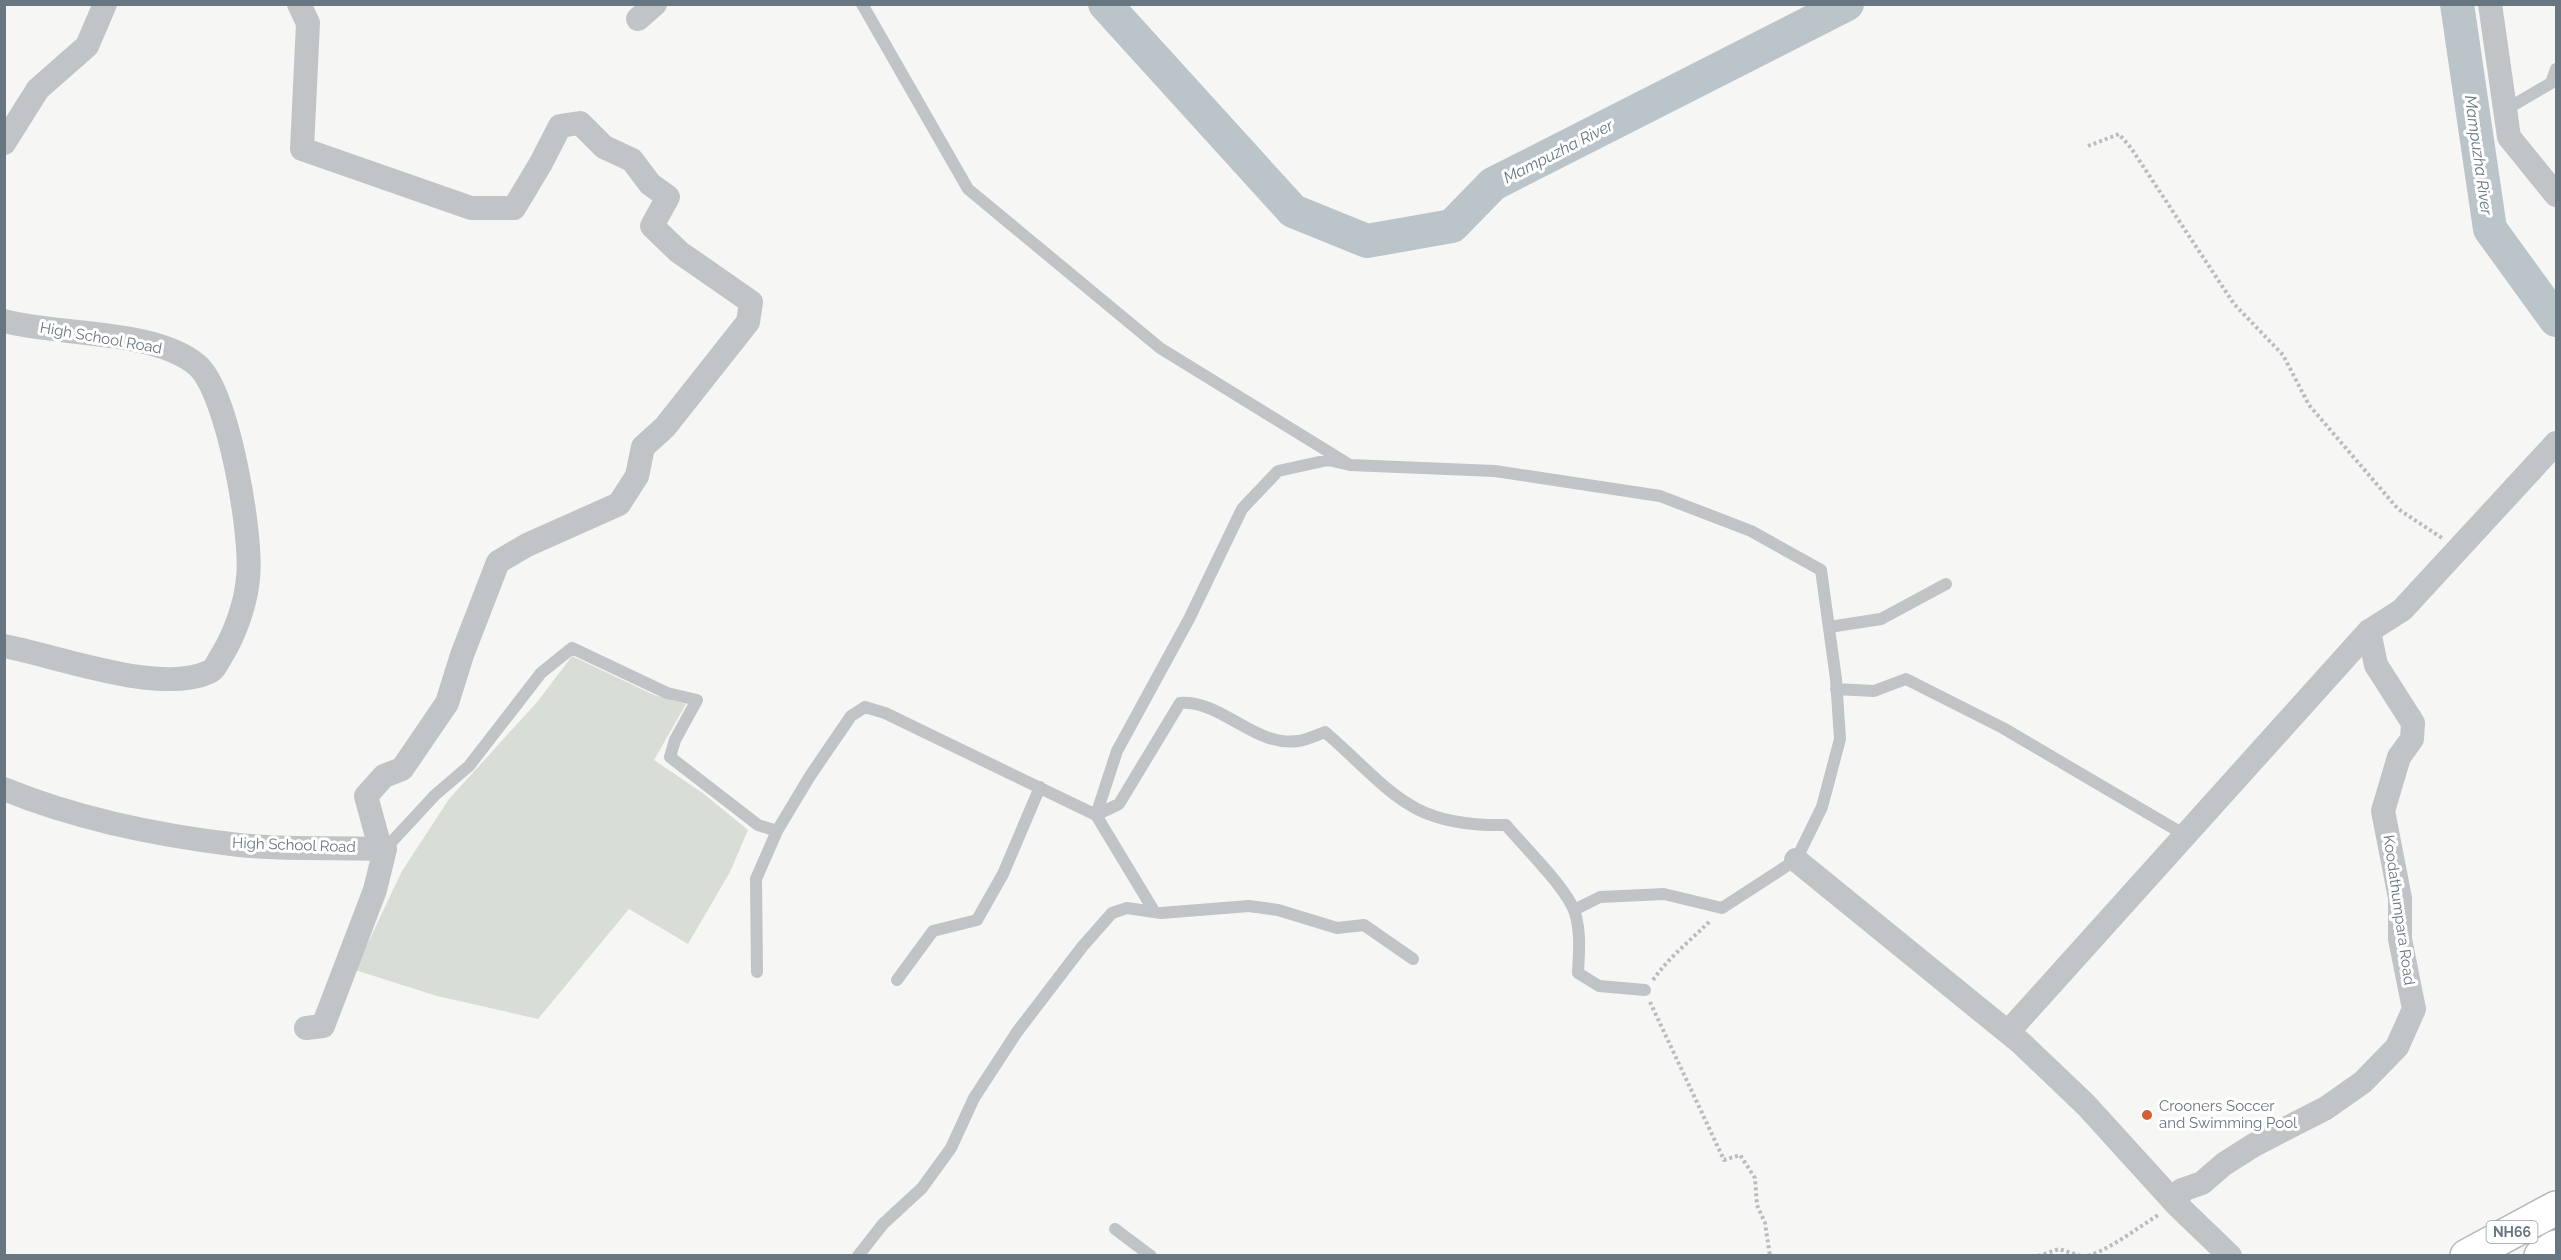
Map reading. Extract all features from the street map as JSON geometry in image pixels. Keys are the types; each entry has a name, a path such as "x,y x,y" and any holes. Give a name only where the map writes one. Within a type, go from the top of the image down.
{"highway":[{"name":"NH66","path":"2467,1256 2556,1208"},
{"name":"NH66","path":"2541,1256 2556,1247"}],"street":[{"path":"4,143 38,89 87,46 105,4"},
{"path":"299,4 308,23 302,149 471,208 514,208 560,126 580,123 604,147 632,160 650,184 668,198 652,226 679,252 751,302 748,322 665,427 643,447 637,476 619,504 527,545 498,562 462,656 447,703 402,770 384,776 366,796 382,844 375,890 323,1026 306,1028"},
{"path":"2490,4 2509,137 2556,195"},
{"name":"High School Road","path":"4,321 139,342 176,352 198,366 215,388 231,444 248,540 248,578 238,619 227,646 212,671 190,678 117,672 4,646"},
{"path":"2008,1032 2369,632 2402,610 2437,570 2460,550 2556,443"},
{"name":"Koodathumpara Road","path":"2176,1204 2182,1190 2202,1183 2224,1164 2254,1145 2326,1108 2363,1082 2397,1047 2414,1009 2400,939 2400,898 2383,811 2399,757 2412,739 2413,723 2376,666 2369,632"},
{"name":"High School Road","path":"4,789 66,809 144,829 240,845 382,844"},
{"path":"1796,860 2008,1032 2086,1105 2176,1204 2230,1256"}],"lane":[{"path":"862,4 968,189 1160,348 1350,465"},
{"path":"2505,110 2551,83 2556,69"},
{"path":"1096,815 1117,751 1189,619 1242,509 1278,471 1328,460 1350,465 1495,471 1660,496 1751,531 1821,570 1840,739 1822,807 1796,860 1722,908 1664,894 1600,897 1574,910"},
{"path":"1829,627 1881,619 1946,584"},
{"path":"382,844 469,765 542,673 572,648 667,693 697,700 675,740 670,758 758,825 777,831"},
{"path":"1836,689 1874,691 1906,679 2003,728 2185,835"},
{"path":"1096,815 1119,804 1180,703 1196,702 1250,730 1274,739 1299,741 1325,732 1376,782 1408,807 1471,826 1506,825 1560,889 1574,910 1580,936 1578,973 1599,986 1645,990"},
{"path":"757,972 756,879 777,831 852,716 865,707 885,713 1096,815 1154,911"},
{"path":"897,980 933,931 977,920 1004,874 1040,788"},
{"path":"858,1256 883,1224 922,1188 945,1156 974,1098 1017,1032 1082,946 1112,913 1127,908 1154,911 1250,906 1278,910 1337,928 1364,925 1413,959"},
{"path":"1115,1229 1151,1256"}],"path":[{"path":"2088,146 2119,134 2132,148 2234,304 2283,355 2309,405 2398,509 2460,550"},
{"path":"1722,908 1687,944 1668,958 1645,990 1724,1160 1740,1155 1755,1178 1757,1205 1765,1223 1770,1256"},
{"path":"2088,1256 2106,1249 2128,1232 2176,1204"},
{"path":"2038,1256 2059,1250 2081,1256"}],"shaded area":[{"path":"572,656 654,695 686,704 654,760 704,794 748,830 730,872 688,944 629,909 538,1019 437,996 355,970 402,871 449,799 538,701"}],"waterway":[{"name":"Mampuzha River","path":"1105,4 1293,211 1367,241 1452,226 1493,184 1847,4"},
{"name":"Mampuzha River","path":"2457,4 2490,229 2556,320"}],"place":[{"name":"Crooners Soccer and Swimming Pool","path":"2147,1115"}]}
